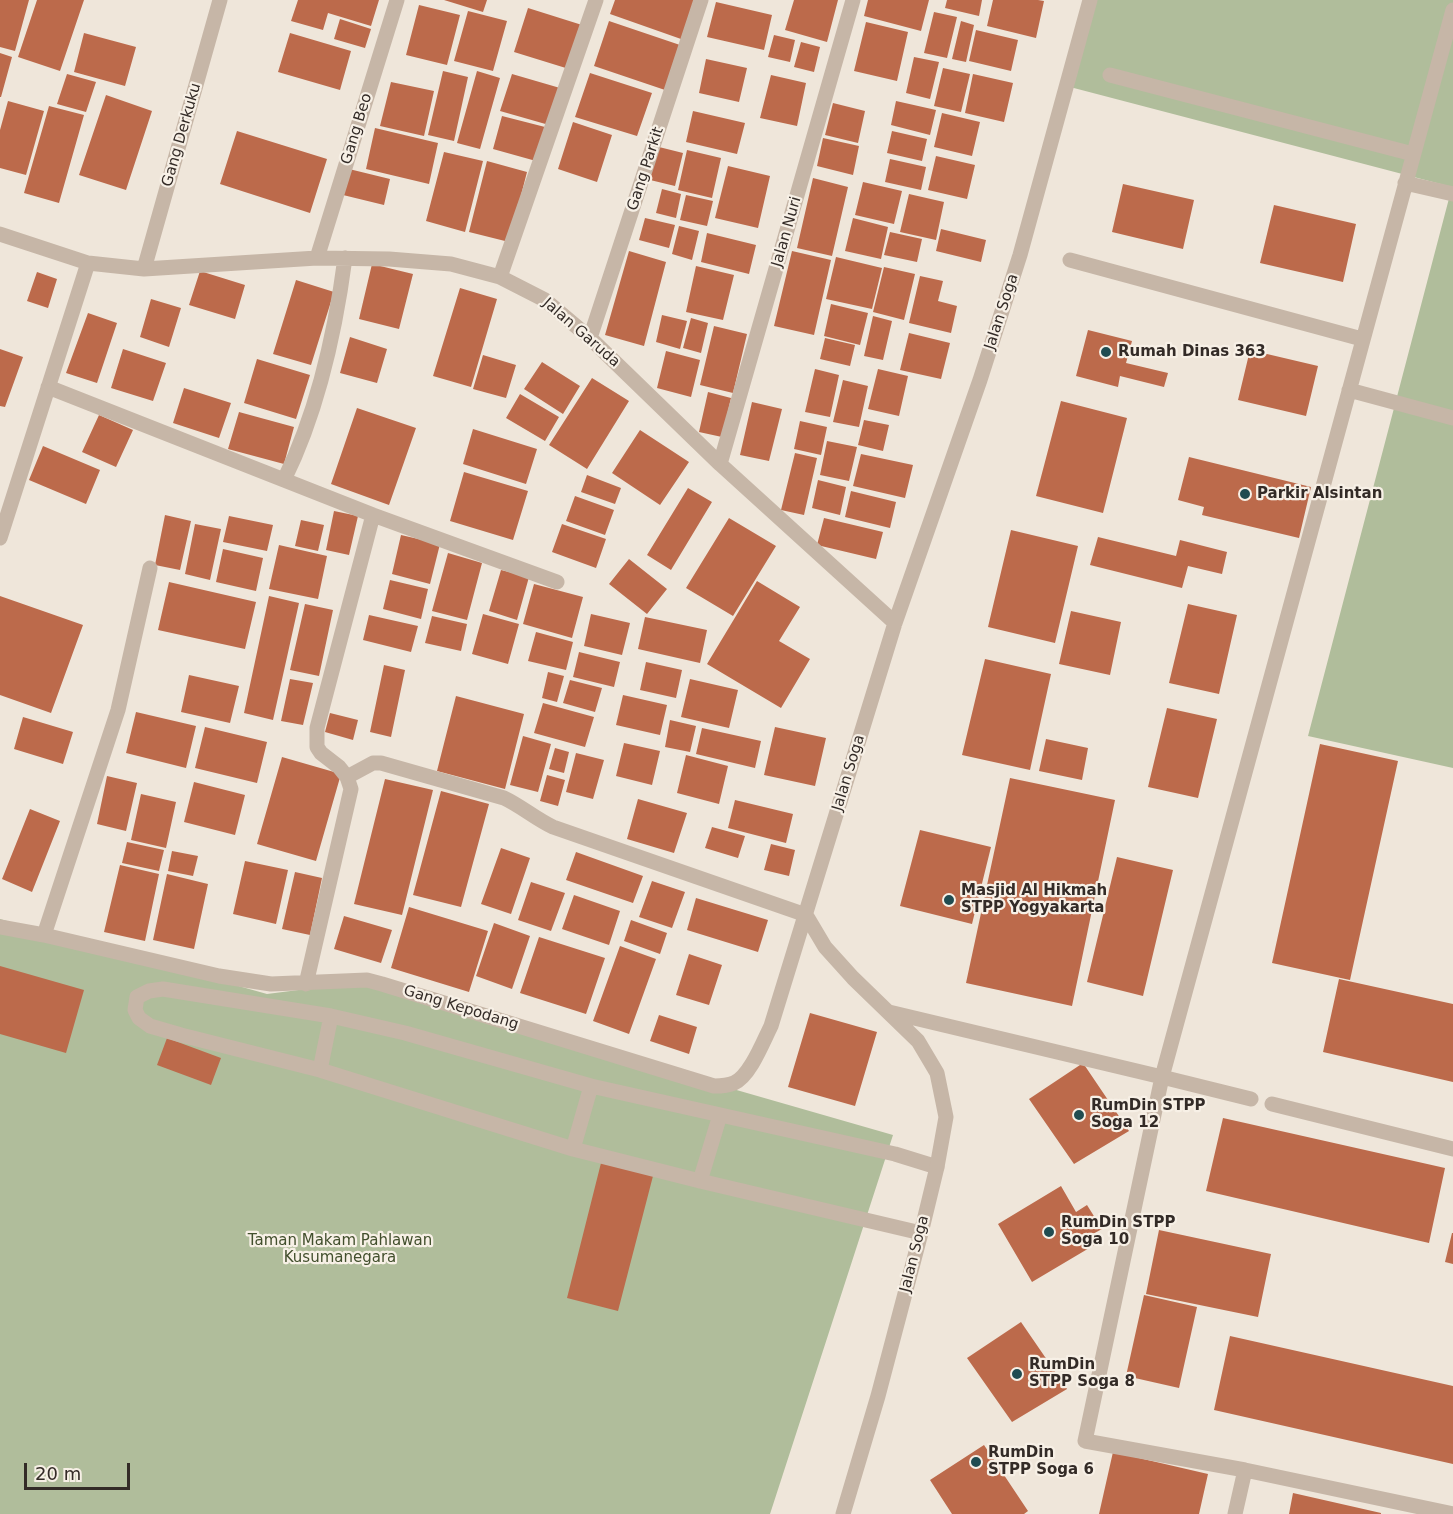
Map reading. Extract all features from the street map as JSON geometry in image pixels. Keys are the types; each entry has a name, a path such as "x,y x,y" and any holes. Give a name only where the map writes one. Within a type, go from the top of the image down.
{"street":[{"name":"Gang Derkuku","path":"144,269 220,0"},
{"name":"Gang Beo","path":"317,258 397,0"},
{"path":"500,276 596,0"},
{"name":"Gang Parkit","path":"590,338 701,0"},
{"name":"Jalan Nuri","path":"720,464 854,0"},
{"name":"Jalan Soga","path":"843,1514 878,1396 921,1233 946,1117 938,1073 918,1041 853,978 825,946 806,915 895,623 976,392 1020,255 1090,0"},
{"path":"1453,10 1162,1077 1085,1441 1245,1470 1453,1514"},
{"path":"1110,75 1413,154"},
{"path":"1405,183 1453,194"},
{"name":"Jalan Garuda","path":"0,234 88,263 144,269 345,258 451,264 500,276 545,300 590,338 720,464 895,623"},
{"path":"284,480 297,453 317,396 338,309 345,258"},
{"path":"1070,260 1362,339"},
{"path":"1,530 88,263"},
{"path":"48,387 373,515 556,582"},
{"path":"1348,390 1453,418"},
{"path":"306,984 351,789 347,777 339,767 317,747 317,728 373,515"},
{"path":"44,935 118,710 150,568"},
{"path":"347,777 373,763 381,763 504,798 553,827 806,915"},
{"name":"Gang Kepodang","path":"0,927 44,935 219,976 271,984 367,980 714,1086 725,1086 736,1082 746,1073 771,1026 806,915"},
{"path":"921,1233 573,1149 320,1070 150,1026 139,1018 135,1010 135,1003 137,997 143,993 163,989 332,1016 405,1033 591,1086 895,1154 937,1167"},
{"path":"889,1012 1251,1099"},
{"path":"320,1070 332,1016"},
{"path":"573,1149 591,1086"},
{"path":"1272,1104 1453,1149"},
{"path":"700,1181 720,1115"},
{"path":"1235,1514 1245,1470"}],"green space":[{"path":"1095,0 1453,0 1453,768 1308,736 1452,187 1070,87"},
{"name":"Taman Makam Pahlawan Kusumanegara","path":"0,919 267,994 361,982 893,1135 770,1514 0,1514"}],"building":[{"path":"0,0 29,0 15,51 0,47"},
{"path":"37,0 84,0 60,71 18,57"},
{"path":"298,0 379,0 371,26 328,13 323,30 291,21"},
{"path":"444,0 487,0 483,12"},
{"path":"615,0 694,0 681,39 610,14"},
{"path":"794,0 838,0 827,42 785,30"},
{"path":"868,0 929,0 921,31 864,16"},
{"path":"947,0 982,0 979,16 945,8"},
{"path":"993,0 1044,1 1036,38 987,26"},
{"path":"716,2 772,15 764,50 707,37"},
{"path":"419,5 460,15 447,65 406,55"},
{"path":"528,8 582,25 569,69 514,52"},
{"path":"468,11 507,21 493,71 454,61"},
{"path":"934,12 957,17 947,58 924,53"},
{"path":"340,19 371,29 365,48 334,39"},
{"path":"609,21 680,45 665,90 594,66"},
{"path":"961,21 974,25 966,62 952,59"},
{"path":"866,22 908,32 897,81 854,71"},
{"path":"976,30 1018,40 1011,71 969,61"},
{"path":"84,33 136,47 125,86 74,72"},
{"path":"290,33 351,51 340,90 278,72"},
{"path":"774,35 795,40 790,62 768,57"},
{"path":"801,42 820,47 814,72 794,67"},
{"path":"0,53 12,57 1,97 0,97"},
{"path":"914,57 939,62 930,99 906,93"},
{"path":"706,59 747,68 739,102 699,93"},
{"path":"943,68 970,74 961,112 934,106"},
{"path":"443,71 468,77 454,141 428,135"},
{"path":"477,71 500,78 480,149 457,143"},
{"path":"590,73 652,93 637,136 575,117"},
{"path":"67,74 96,82 86,112 57,104"},
{"path":"512,74 560,88 549,125 500,111"},
{"path":"973,74 1013,83 1004,122 965,113"},
{"path":"771,75 806,83 797,126 760,118"},
{"path":"391,82 434,91 424,136 380,126"},
{"path":"106,95 152,111 126,190 79,175"},
{"path":"8,101 44,111 26,175 0,168 0,130"},
{"path":"896,101 936,110 930,135 891,125"},
{"path":"833,103 865,111 858,143 825,135"},
{"path":"49,106 84,115 59,203 24,193"},
{"path":"693,111 745,123 737,154 686,142"},
{"path":"942,113 980,122 972,156 934,147"},
{"path":"502,116 545,127 536,161 493,149"},
{"path":"573,122 612,135 597,182 558,169"},
{"path":"375,128 438,143 429,184 366,169"},
{"path":"237,131 327,159 310,213 220,184"},
{"path":"892,131 927,139 922,161 887,153"},
{"path":"823,138 859,146 853,175 817,166"},
{"path":"655,146 683,153 675,186 646,179"},
{"path":"687,150 721,158 712,198 678,190"},
{"path":"444,152 483,161 465,232 426,221"},
{"path":"936,156 975,165 967,199 928,190"},
{"path":"890,159 926,167 921,190 885,182"},
{"path":"487,161 527,172 509,242 469,232"},
{"path":"728,166 770,176 758,228 715,218"},
{"path":"349,169 390,179 384,205 343,195"},
{"path":"813,178 848,187 832,256 797,248"},
{"path":"863,182 902,191 894,224 855,215"},
{"path":"1123,184 1194,200 1183,249 1112,232"},
{"path":"662,189 681,194 676,218 656,213"},
{"path":"909,194 944,202 936,240 900,232"},
{"path":"686,195 713,201 707,226 680,220"},
{"path":"1274,205 1356,224 1343,282 1260,263"},
{"path":"645,218 675,225 669,248 639,240"},
{"path":"853,218 888,227 881,259 845,251"},
{"path":"679,226 699,231 692,260 672,254"},
{"path":"941,229 986,240 981,262 936,251"},
{"path":"890,232 922,239 917,262 884,255"},
{"path":"707,233 756,245 749,274 701,262"},
{"path":"629,251 666,262 644,346 605,335"},
{"path":"792,251 831,260 814,335 774,326"},
{"path":"836,257 882,268 872,309 826,299"},
{"path":"372,264 413,274 399,329 359,319"},
{"path":"696,266 734,275 723,320 686,312"},
{"path":"884,267 915,274 904,320 873,312"},
{"path":"200,271 245,285 235,319 189,305"},
{"path":"37,272 57,279 48,308 27,301"},
{"path":"920,276 943,281 938,301 957,306 951,333 909,323"},
{"path":"296,280 334,292 311,365 273,354"},
{"path":"460,288 497,299 471,387 433,376"},
{"path":"151,299 181,308 169,347 140,337"},
{"path":"831,304 868,313 860,345 824,336"},
{"path":"88,313 117,323 97,383 66,373"},
{"path":"662,315 687,321 680,349 656,342"},
{"path":"873,316 892,321 883,360 864,356"},
{"path":"691,318 708,323 701,353 683,348"},
{"path":"714,326 747,334 733,393 700,385"},
{"name":"Rumah Dinas 363","path":"1088,330 1132,341 1126,363 1168,373 1164,387 1120,376 1118,387 1076,376"},
{"path":"909,333 950,343 941,379 900,370"},
{"path":"350,337 387,349 377,383 340,373"},
{"path":"825,338 855,345 850,366 820,359"},
{"path":"0,349 23,357 5,407 0,406"},
{"path":"123,349 166,363 153,401 111,388"},
{"path":"1250,350 1318,366 1306,416 1238,400"},
{"path":"666,351 700,360 691,397 657,388"},
{"path":"483,355 516,365 506,398 473,389"},
{"path":"257,359 310,375 296,419 244,403"},
{"path":"542,362 580,386 563,414 524,389"},
{"path":"815,369 839,375 830,417 805,412"},
{"path":"878,369 908,376 899,416 868,409"},
{"path":"592,378 629,401 587,469 549,445"},
{"path":"843,380 868,386 859,427 833,422"},
{"path":"184,388 231,403 219,438 173,423"},
{"path":"708,392 731,398 722,437 699,432"},
{"path":"520,394 559,417 545,441 506,418"},
{"path":"1061,401 1127,418 1103,513 1036,496"},
{"path":"752,402 782,409 769,461 740,455"},
{"path":"357,408 416,428 389,505 331,484"},
{"path":"239,412 294,427 284,464 228,449"},
{"path":"99,415 133,430 116,467 82,452"},
{"path":"864,420 889,425 883,451 858,445"},
{"path":"800,421 827,427 821,455 794,449"},
{"path":"473,429 537,449 526,484 463,464"},
{"path":"640,430 689,462 660,505 612,473"},
{"path":"827,441 857,447 849,481 820,475"},
{"path":"43,446 100,470 86,504 29,480"},
{"path":"795,453 817,458 804,515 781,510"},
{"path":"861,454 913,465 905,498 853,486"},
{"name":"Parkir Alsintan","path":"1189,457 1311,487 1299,538 1202,515 1204,507 1178,500"},
{"path":"464,472 528,491 513,540 450,521"},
{"path":"587,475 621,488 615,504 581,492"},
{"path":"818,480 846,487 840,515 812,508"},
{"path":"688,488 712,502 671,570 647,555"},
{"path":"851,491 896,502 890,528 845,517"},
{"path":"575,496 614,510 605,535 566,521"},
{"path":"334,511 358,516 349,555 326,550"},
{"path":"165,515 191,521 180,570 155,565"},
{"path":"229,516 273,525 267,551 223,542"},
{"path":"729,518 776,546 733,616 686,588"},
{"path":"824,518 883,532 876,559 817,545"},
{"path":"301,520 324,525 318,551 295,546"},
{"path":"195,524 221,529 210,580 185,574"},
{"path":"562,524 606,539 596,568 552,552"},
{"path":"1011,530 1078,546 1055,643 988,627"},
{"path":"401,535 440,544 430,584 392,574"},
{"path":"1098,537 1176,556 1180,540 1227,552 1222,574 1188,566 1182,588 1090,565"},
{"path":"279,545 327,556 318,599 269,589"},
{"path":"223,549 263,558 256,591 216,582"},
{"path":"448,553 482,563 467,620 432,611"},
{"path":"629,559 667,589 647,614 609,584"},
{"path":"501,570 529,577 517,620 489,611"},
{"path":"390,580 428,589 421,619 383,609"},
{"path":"757,581 800,607 779,641 810,659 781,708 707,664"},
{"path":"169,582 256,602 245,649 158,630"},
{"path":"534,584 583,597 572,638 523,624"},
{"path":"0,596 83,625 51,713 0,695"},
{"path":"269,596 299,603 273,720 244,713"},
{"path":"305,604 333,610 319,676 290,670"},
{"path":"1188,604 1237,615 1219,694 1169,683"},
{"path":"1071,611 1121,622 1110,675 1059,664"},
{"path":"483,614 519,624 508,664 472,654"},
{"path":"591,614 630,623 622,655 584,646"},
{"path":"369,615 418,626 411,652 363,640"},
{"path":"432,616 467,624 461,651 425,643"},
{"path":"645,617 707,630 700,663 638,649"},
{"path":"536,632 573,642 566,670 528,661"},
{"path":"579,652 620,662 614,687 573,677"},
{"path":"985,659 1051,674 1030,770 962,755"},
{"path":"646,662 682,670 676,698 640,690"},
{"path":"384,665 405,670 391,737 370,732"},
{"path":"548,672 564,676 557,702 542,698"},
{"path":"189,675 239,686 230,723 181,712"},
{"path":"290,679 313,683 303,725 281,721"},
{"path":"690,679 738,690 729,728 681,717"},
{"path":"570,680 602,688 595,712 563,703"},
{"path":"623,695 667,705 660,735 616,725"},
{"path":"456,696 524,714 505,789 437,771"},
{"path":"543,703 594,717 585,747 534,733"},
{"path":"1167,708 1217,719 1198,798 1148,787"},
{"path":"136,712 196,726 186,768 126,753"},
{"path":"330,713 358,720 353,740 325,732"},
{"path":"23,717 73,732 63,764 14,749"},
{"path":"670,720 696,726 690,752 665,747"},
{"path":"205,727 267,742 257,783 195,768"},
{"path":"775,727 826,738 815,786 764,775"},
{"path":"702,728 761,741 755,768 696,754"},
{"path":"523,736 551,744 538,792 510,785"},
{"path":"1046,739 1088,748 1082,780 1039,771"},
{"path":"624,743 660,751 652,785 616,776"},
{"path":"1320,744 1398,761 1350,980 1272,963"},
{"path":"555,748 569,752 564,773 549,769"},
{"path":"576,753 604,760 593,799 566,792"},
{"path":"686,755 728,766 719,804 677,793"},
{"path":"282,757 341,774 316,861 257,844"},
{"path":"547,775 565,780 558,806 540,801"},
{"path":"107,776 137,783 126,831 97,824"},
{"path":"1010,778 1115,800 1072,1006 966,983"},
{"path":"385,779 433,790 402,915 354,904"},
{"path":"194,782 245,795 235,835 184,822"},
{"path":"441,791 489,804 461,907 413,895"},
{"path":"141,794 176,802 166,848 131,840"},
{"path":"638,799 687,813 674,853 627,839"},
{"path":"735,800 793,814 786,843 728,828"},
{"path":"30,809 60,821 32,892 2,879"},
{"path":"712,827 745,836 738,858 705,848"},
{"path":"920,830 991,847 972,924 900,906"},
{"path":"127,842 164,850 159,871 122,863"},
{"path":"771,844 795,850 789,876 764,870"},
{"path":"501,848 530,858 511,914 481,904"},
{"path":"172,851 198,856 193,876 168,871"},
{"path":"576,852 643,876 633,903 566,880"},
{"path":"1117,857 1173,870 1143,996 1087,982"},
{"path":"245,861 288,870 276,924 233,914"},
{"path":"120,865 159,874 145,941 104,932"},
{"path":"295,872 322,878 310,935 282,929"},
{"path":"167,874 208,884 194,949 153,940"},
{"path":"652,881 685,892 672,928 639,917"},
{"path":"531,882 565,893 551,931 518,920"},
{"path":"574,895 620,911 609,945 562,929"},
{"path":"696,898 768,920 758,952 687,930"},
{"path":"409,907 488,931 469,992 391,968"},
{"path":"344,916 392,930 381,963 334,949"},
{"path":"631,920 667,933 660,954 624,941"},
{"path":"494,923 530,936 512,989 476,976"},
{"path":"539,937 605,958 586,1014 520,993"},
{"path":"620,946 656,959 629,1034 593,1021"},
{"path":"689,954 722,965 709,1005 676,995"},
{"path":"0,966 84,990 66,1053 0,1034"},
{"path":"1339,979 1453,1004 1453,1082 1323,1052"},
{"path":"810,1013 877,1032 855,1106 788,1087"},
{"path":"659,1015 697,1027 689,1054 650,1041"},
{"path":"167,1038 221,1058 211,1085 157,1065"},
{"name":"RumDin STPP Soga 12","path":"1083,1063 1129,1131 1074,1164 1029,1099"},
{"path":"1223,1118 1445,1168 1429,1243 1206,1191"},
{"path":"601,1163 653,1176 618,1311 567,1298"},
{"name":"RumDin STPP Soga 10","path":"1061,1186 1076,1212 1087,1205 1102,1229 1091,1235 1096,1244 1032,1282 998,1224"},
{"path":"1159,1230 1271,1254 1258,1317 1146,1294"},
{"path":"1453,1233 1453,1264 1445,1262"},
{"path":"1144,1295 1197,1307 1179,1388 1126,1376"},
{"name":"RumDin STPP Soga 8","path":"1021,1322 1067,1389 1012,1422 967,1358"},
{"path":"1230,1336 1453,1386 1453,1464 1214,1410"},
{"name":"RumDin STPP Soga 6","path":"984,1445 1028,1511 1024,1514 952,1514 930,1480"},
{"path":"1113,1452 1208,1474 1199,1514 1099,1514"},
{"path":"1293,1493 1381,1513 1381,1514 1289,1514"}],"place":[{"name":"Rumah Dinas 363","path":"1106,352"},
{"name":"Parkir Alsintan","path":"1245,494"},
{"name":"Masjid Al Hikmah STPP Yogyakarta","path":"949,900"},
{"name":"RumDin STPP Soga 12","path":"1079,1115"},
{"name":"RumDin STPP Soga 10","path":"1049,1232"},
{"name":"RumDin STPP Soga 8","path":"1017,1374"},
{"name":"RumDin STPP Soga 6","path":"976,1462"}]}
